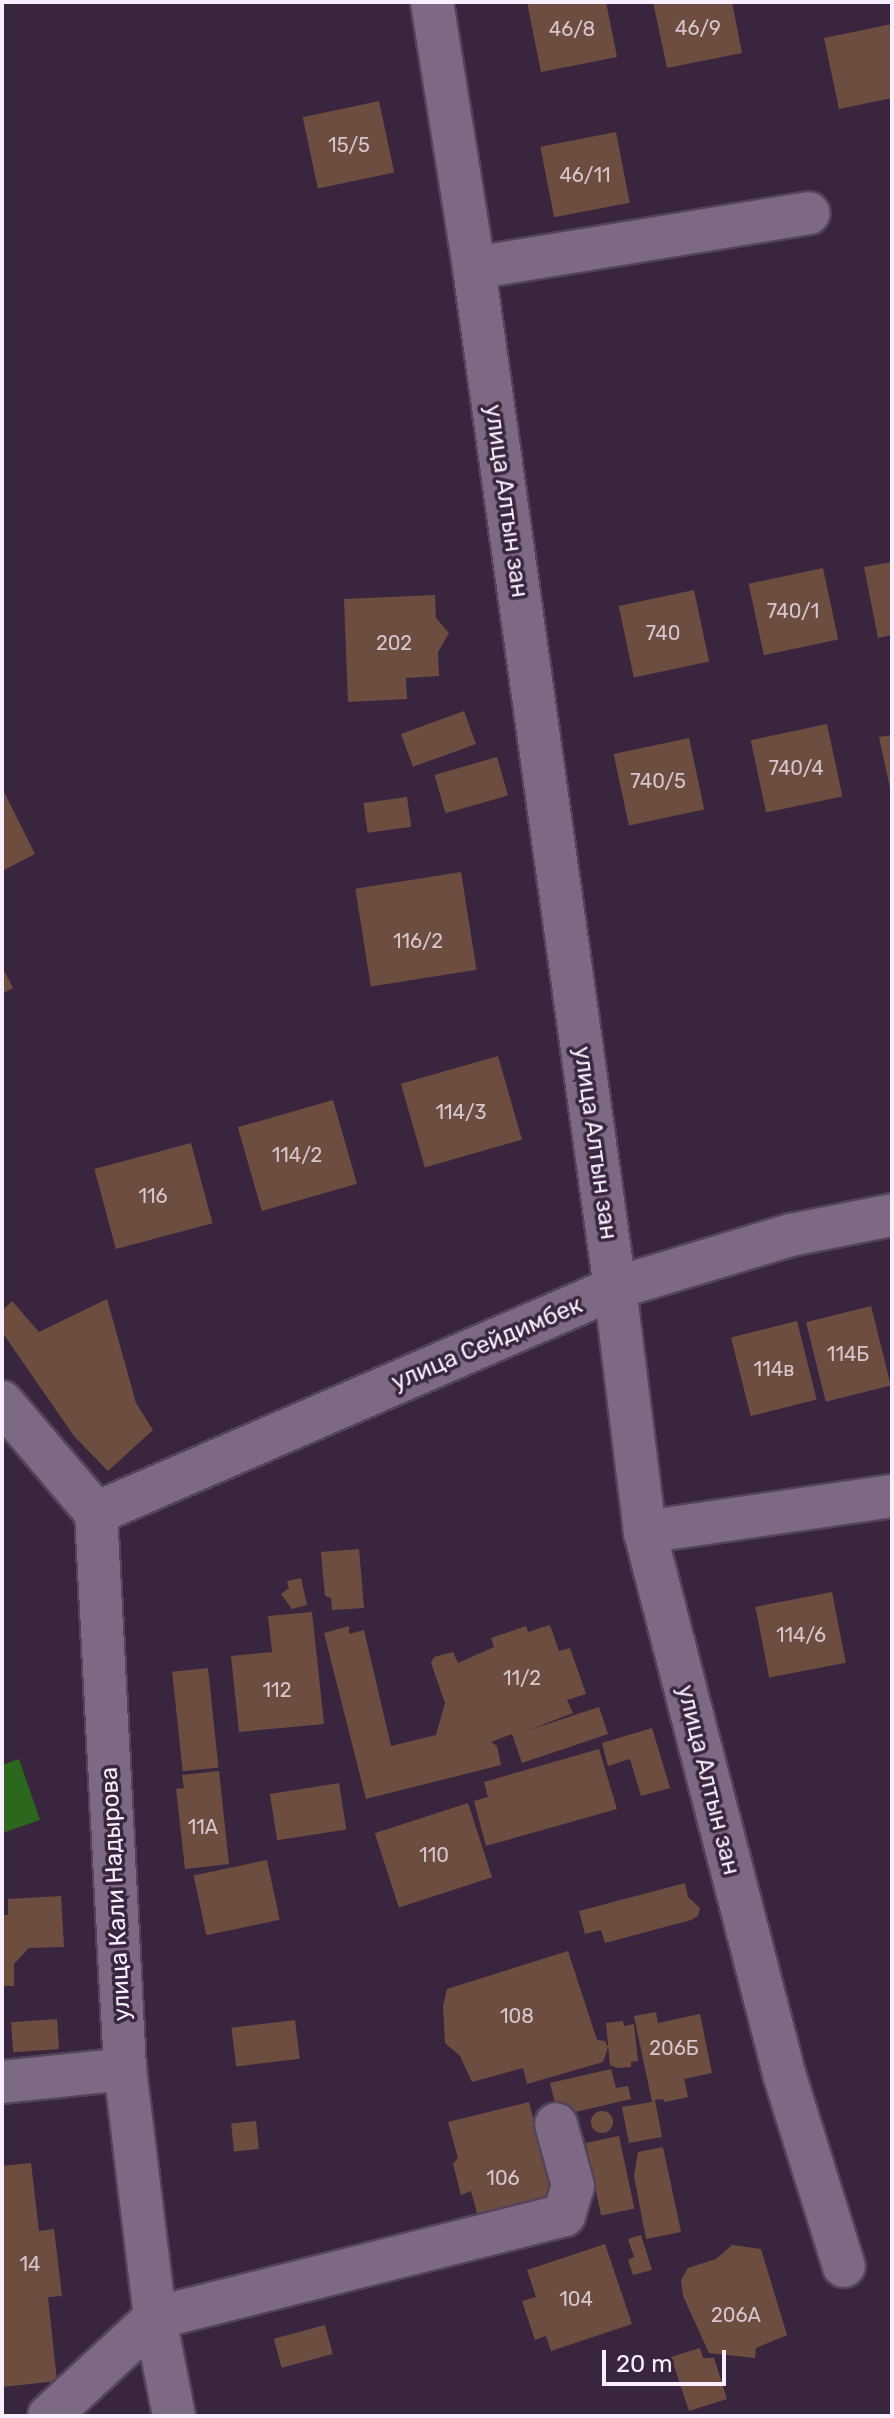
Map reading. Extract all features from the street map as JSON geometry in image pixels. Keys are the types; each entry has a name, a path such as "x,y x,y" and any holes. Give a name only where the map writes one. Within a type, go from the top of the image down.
{"street":[{"name":"улица Алтын зан","path":"432,2 474,268 615,1288 645,1532 785,2077 844,2266"},
{"path":"474,268 809,213"},
{"name":"улица Сейдимбек","path":"96,1513 615,1288 791,1235 892,1215"},
{"path":"2,1402 96,1513"},
{"path":"645,1532 892,1496"},
{"name":"улица Кали Надырова","path":"96,1513 125,2069 155,2318 174,2416"},
{"path":"2,2082 125,2069"},
{"path":"49,2416 155,2318 564,2215 573,2186 556,2124"}],"green space":[{"path":"19,1759 40,1820 2,1833 2,1765"}],"building":[{"path":"527,2 606,2 617,57 541,72"},
{"path":"653,2 732,2 742,53 667,68"},
{"path":"892,24 892,98 839,109 824,38"},
{"path":"379,101 394,172 318,189 303,117"},
{"path":"616,132 630,203 554,217 540,147"},
{"path":"892,562 892,635 878,638 864,567"},
{"path":"823,568 838,639 764,655 749,584"},
{"path":"694,590 709,661 634,677 619,606"},
{"path":"435,595 436,618 449,633 438,652 439,676 406,678 407,699 348,702 344,599"},
{"path":"464,711 476,744 413,767 401,734"},
{"path":"827,724 842,796 766,813 751,740"},
{"path":"892,735 892,793 891,793 879,737"},
{"path":"689,738 704,809 629,825 614,754"},
{"path":"497,757 508,795 446,813 435,775"},
{"path":"2,788 35,854 2,871"},
{"path":"407,797 411,827 368,833 363,803"},
{"path":"461,872 476,970 371,987 355,889"},
{"path":"2,967 13,988 2,994"},
{"path":"498,1056 522,1140 425,1167 401,1084"},
{"path":"333,1100 357,1184 262,1211 238,1127"},
{"path":"191,1143 212,1223 116,1249 94,1169"},
{"path":"107,1299 136,1403 153,1430 108,1471 74,1436 2,1332 2,1311 12,1301 39,1332"},
{"path":"871,1306 891,1386 826,1402 806,1322"},
{"path":"797,1321 817,1400 751,1416 731,1337"},
{"path":"359,1549 364,1608 332,1610 331,1598 325,1596 321,1552"},
{"path":"301,1578 307,1605 292,1609 281,1594 289,1588 287,1581"},
{"path":"832,1592 846,1663 769,1678 755,1607"},
{"path":"312,1612 324,1724 239,1732 231,1656 272,1652 268,1616"},
{"path":"550,1625 559,1651 570,1648 586,1694 567,1700 573,1713 526,1731 599,1707 608,1734 522,1763 512,1734 491,1742 497,1746 501,1765 366,1799 324,1633 349,1626 349,1634 364,1630 391,1746 436,1735 445,1703 431,1663 434,1657 453,1652 458,1663 494,1647 491,1638 526,1626 528,1632"},
{"path":"208,1668 218,1767 183,1771 172,1672"},
{"path":"652,1728 670,1788 641,1796 630,1759 608,1766 602,1743"},
{"path":"599,1749 617,1809 486,1846 474,1801 488,1797 484,1782"},
{"path":"219,1771 229,1864 185,1869 176,1789 184,1788 182,1775"},
{"path":"339,1783 346,1829 277,1840 270,1794"},
{"path":"468,1803 492,1877 399,1907 375,1833"},
{"path":"267,1860 280,1920 206,1935 194,1876"},
{"path":"685,1883 688,1897 700,1908 698,1916 691,1920 605,1943 601,1930 585,1934 579,1911"},
{"path":"61,1896 64,1947 29,1948 14,1964 14,1986 2,1986 2,1915 8,1915 8,1899"},
{"path":"568,1951 597,2040 605,2041 608,2047 603,2062 527,2084 523,2068 472,2082 460,2056 445,2043 443,2006 447,1989"},
{"path":"656,2012 658,2023 700,2014 712,2073 684,2079 688,2097 665,2102 663,2099 655,2100 662,2137 629,2143 622,2107 652,2102 634,2016"},
{"path":"57,2019 59,2049 13,2052 11,2022"},
{"path":"295,2020 300,2059 236,2067 231,2028"},
{"path":"623,2021 624,2026 634,2024 638,2061 631,2062 631,2067 617,2068 610,2065 606,2023"},
{"path":"611,2069 616,2088 628,2086 631,2099 558,2116 550,2083"},
{"path":"529,2102 557,2208 481,2228 471,2191 461,2195 453,2164 458,2158 448,2122"},
{"path":"602,2111 610,2114 613,2122 610,2130 602,2133 594,2130 591,2122 594,2114"},
{"path":"256,2121 259,2149 234,2151 231,2124"},
{"path":"619,2136 634,2208 601,2215 586,2143"},
{"path":"663,2147 681,2232 646,2239 634,2176 638,2152"},
{"path":"31,2163 39,2231 54,2229 62,2296 48,2297 57,2381 2,2387 2,2166"},
{"path":"641,2235 652,2270 633,2275 628,2260 634,2257 628,2239"},
{"path":"605,2244 632,2324 551,2351 546,2336 535,2340 522,2301 536,2297 527,2270"},
{"path":"732,2245 761,2249 787,2335 756,2348 755,2358 709,2353 683,2296 681,2280 688,2268 716,2259"},
{"path":"325,2325 333,2354 282,2368 274,2339"},
{"path":"700,2348 703,2358 714,2358 727,2399 689,2411 671,2357"}]}
